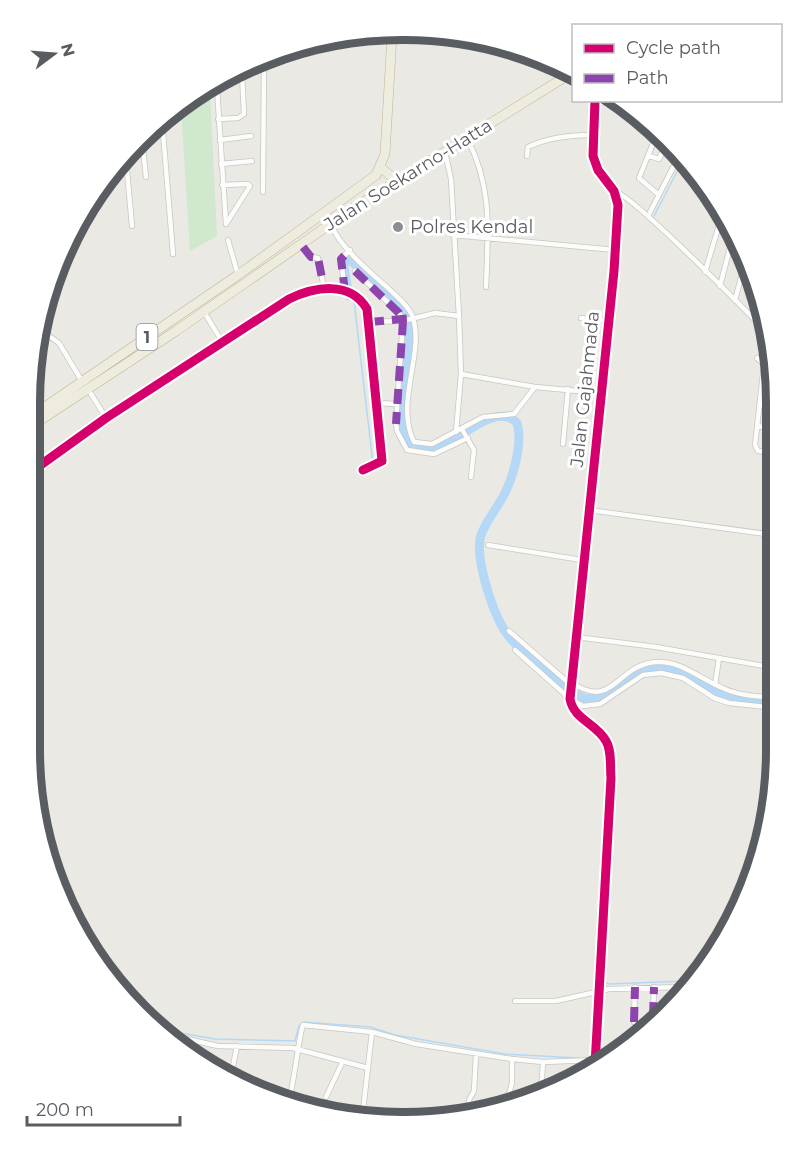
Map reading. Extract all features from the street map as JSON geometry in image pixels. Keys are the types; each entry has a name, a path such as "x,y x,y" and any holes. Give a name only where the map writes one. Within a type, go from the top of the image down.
{"highway":[{"path":"392,40 385,154 380,167 397,181"},
{"name":"Jalan Soekarno-Hatta","path":"204,312 307,243 358,205 563,78"},
{"name":"Jalan Soekarno-Hatta","path":"238,275 316,216 367,183 380,167"},
{"name":"1","path":"40,420 238,275"},
{"name":"1","path":"40,411 204,312"}],"street":[{"path":"263,192 264,68"},
{"path":"218,119 238,118 244,114 242,78"},
{"path":"217,92 222,185 226,224 250,186 248,184 222,185"},
{"name":"Jalan Gajahmada","path":"573,700 571,685 580,638 582,560 592,510 595,392 608,321 618,205 614,191 598,170 593,156 595,102"},
{"path":"163,131 173,254"},
{"path":"526,156 528,147 535,143 574,135 592,135"},
{"path":"220,140 251,136"},
{"path":"467,138 476,156 487,190 486,287"},
{"path":"654,142 639,179 659,195"},
{"path":"143,151 146,177"},
{"path":"649,156 659,159 663,151"},
{"path":"445,152 450,179 459,316 461,374 456,432"},
{"path":"221,164 252,161"},
{"path":"648,216 675,163"},
{"path":"127,168 132,226"},
{"path":"614,191 625,195 648,216 756,321"},
{"path":"705,272 719,226"},
{"path":"328,228 402,302 408,320 406,421 414,443"},
{"path":"453,235 615,250"},
{"path":"228,240 238,275"},
{"path":"307,243 311,256 318,258 324,288"},
{"path":"720,286 730,247"},
{"path":"347,293 341,259 349,251"},
{"path":"355,271 408,320"},
{"path":"735,300 742,275"},
{"path":"40,465 106,418 289,299 309,290 324,288 347,293 363,303 369,322 382,461 363,470"},
{"path":"204,312 224,343"},
{"path":"369,322 408,320 435,313 459,316"},
{"path":"581,318 608,321"},
{"path":"408,320 397,404 397,430 408,449 434,454 468,437"},
{"path":"47,334 59,343 106,418"},
{"path":"756,358 763,364"},
{"path":"764,368 756,449 766,451"},
{"path":"461,374 535,387 595,392"},
{"path":"408,449 414,443 432,444 488,416 514,414 535,387"},
{"path":"563,444 568,389"},
{"path":"375,403 397,404"},
{"path":"759,405 766,406"},
{"path":"757,426 766,427"},
{"path":"463,429 474,450 471,477"},
{"path":"592,510 766,534"},
{"path":"488,545 582,560"},
{"path":"509,631 571,685 583,691 596,693 609,688 633,669 656,662 688,668 715,685 739,693 766,697"},
{"path":"580,638 766,666"},
{"path":"515,650 573,700 589,707 600,704 635,679 662,673 683,678 714,698 729,703 766,707"},
{"path":"715,685 719,658"},
{"path":"573,700 572,709 604,737 609,752 611,778 600,990 593,1057"},
{"path":"634,1022 635,987"},
{"path":"653,1011 654,987"},
{"path":"515,1001 556,1001 600,990 677,987"},
{"path":"291,1093 303,1025 372,1032 416,1044 513,1059 586,1062"},
{"path":"363,1109 372,1032"},
{"path":"187,1040 300,1050 342,1063 368,1068"},
{"path":"232,1068 237,1046"},
{"path":"469,1106 474,1091 476,1054"},
{"path":"508,1096 512,1083 513,1059"},
{"path":"542,1084 543,1062"},
{"path":"326,1097 342,1063"}],"green space":[{"path":"210,97 217,236 190,251 181,115"}],"waterway":[{"path":"654,216 679,168"},
{"path":"349,296 343,261 347,257 388,293 406,316 409,347 401,402 401,420 404,435 412,448 441,446 490,418 500,416 517,423 519,439 515,467 506,491 486,523 479,544 485,582 499,619 509,636 529,657 566,687 586,699 604,695 643,670 663,667 684,673 733,699 766,702"},
{"path":"334,291 349,296 354,301 373,464"},
{"path":"605,950 611,870"},
{"path":"603,982 609,984 682,981"},
{"path":"176,1032 215,1039 295,1041 299,1026 304,1022 370,1027 395,1035 505,1054 579,1058"}],"marked path":[{"path":"303,247 311,257 318,258 324,288"},
{"path":"345,292 341,259 350,250"},
{"path":"355,271 399,313 403,321 396,424"},
{"path":"369,322 413,318"},
{"path":"634,1022 635,987"},
{"path":"653,1011 654,987"}],"cycle path":[{"path":"595,102 593,156 598,170 614,191 618,205 614,271 570,699 576,712 606,741 610,759 611,778 596,1056"},
{"path":"40,465 106,418 289,299 309,291 331,289 351,294 367,309 382,461 363,470"}],"place":[{"name":"Polres Kendal","path":"398,227"}]}
